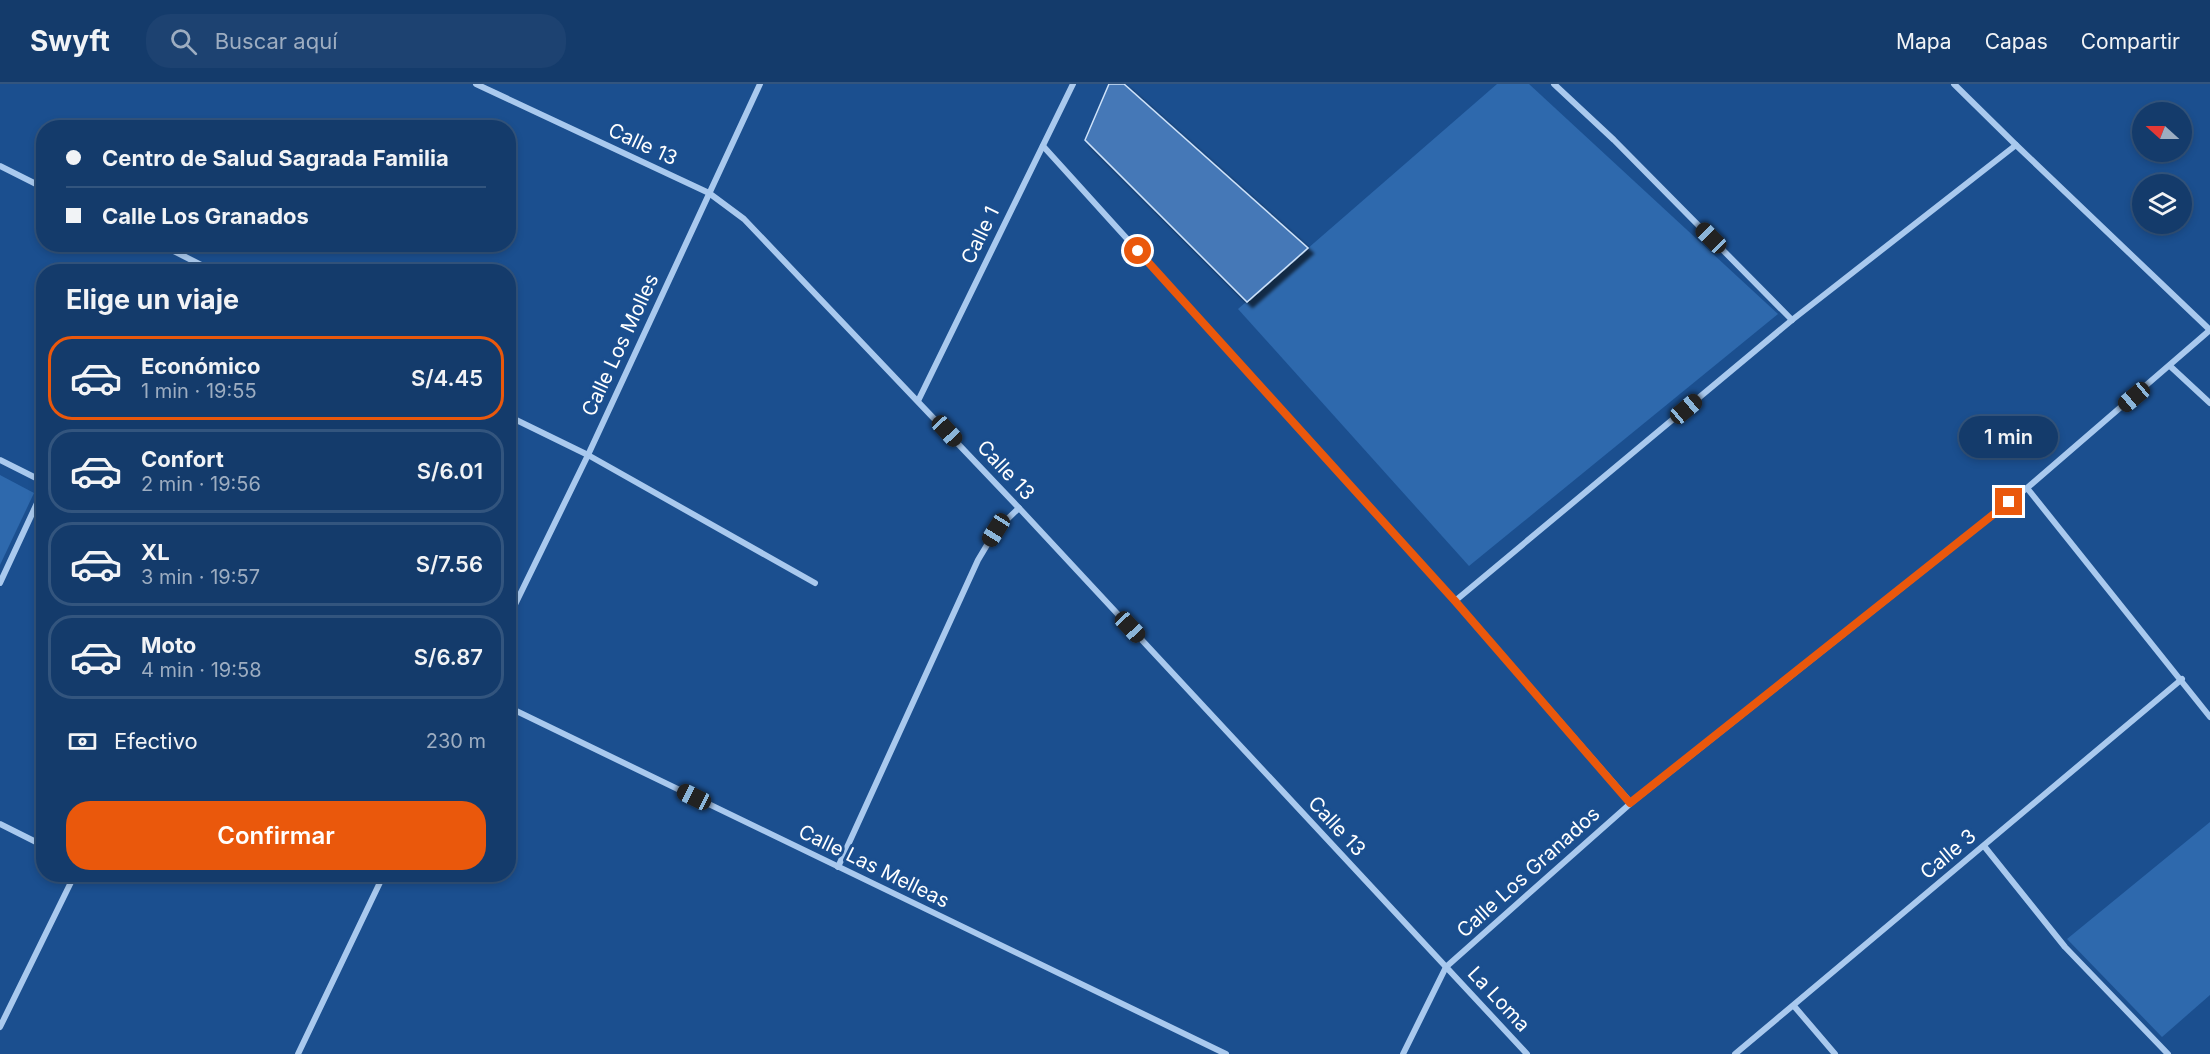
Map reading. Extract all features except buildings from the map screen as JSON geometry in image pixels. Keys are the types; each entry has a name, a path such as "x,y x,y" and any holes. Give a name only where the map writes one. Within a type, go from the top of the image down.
{"street":[{"name":"Calle 13","path":"476,84 709,193 744,219 1019,508 1446,967"},
{"name":"Calle Los Molles","path":"516,603 588,455 760,84"},
{"name":"Calle 1","path":"918,401 1073,84"},
{"path":"1554,84 1614,140 1792,320"},
{"path":"1954,84 2210,330"},
{"path":"1455,601 1792,320 2016,145"},
{"path":"1042,146 1455,601 1630,803"},
{"path":"0,166 36,184"},
{"path":"176,252 199,264"},
{"name":"Calle Los Granados","path":"1403,1054 1446,967 1630,803 2027,488 2210,330"},
{"path":"2170,366 2210,403"},
{"path":"516,420 588,455 816,583"},
{"path":"0,460 36,478"},
{"path":"2027,488 2182,679 2210,717"},
{"path":"0,583 36,505"},
{"path":"838,867 978,560 996,530 1019,508"},
{"name":"Calle 3","path":"1736,1054 2182,679"},
{"name":"Calle Las Melleas","path":"516,711 1226,1054"},
{"path":"0,824 36,842"},
{"path":"1984,846 2065,947 2168,1054"},
{"path":"0,1027 71,882"},
{"path":"297,1054 380,882"},
{"name":"La Loma","path":"1446,967 1527,1054"},
{"path":"1794,1006 1835,1054"}],"shaded area":[{"path":"1497,84 1529,84 1778,314 1469,566 1238,309"},
{"path":"0,475 34,493 0,565"},
{"path":"2210,822 2210,995 2162,1037 2067,939"}],"route":[{"path":"1138,251 1455,601 1630,803 2009,502"}]}
